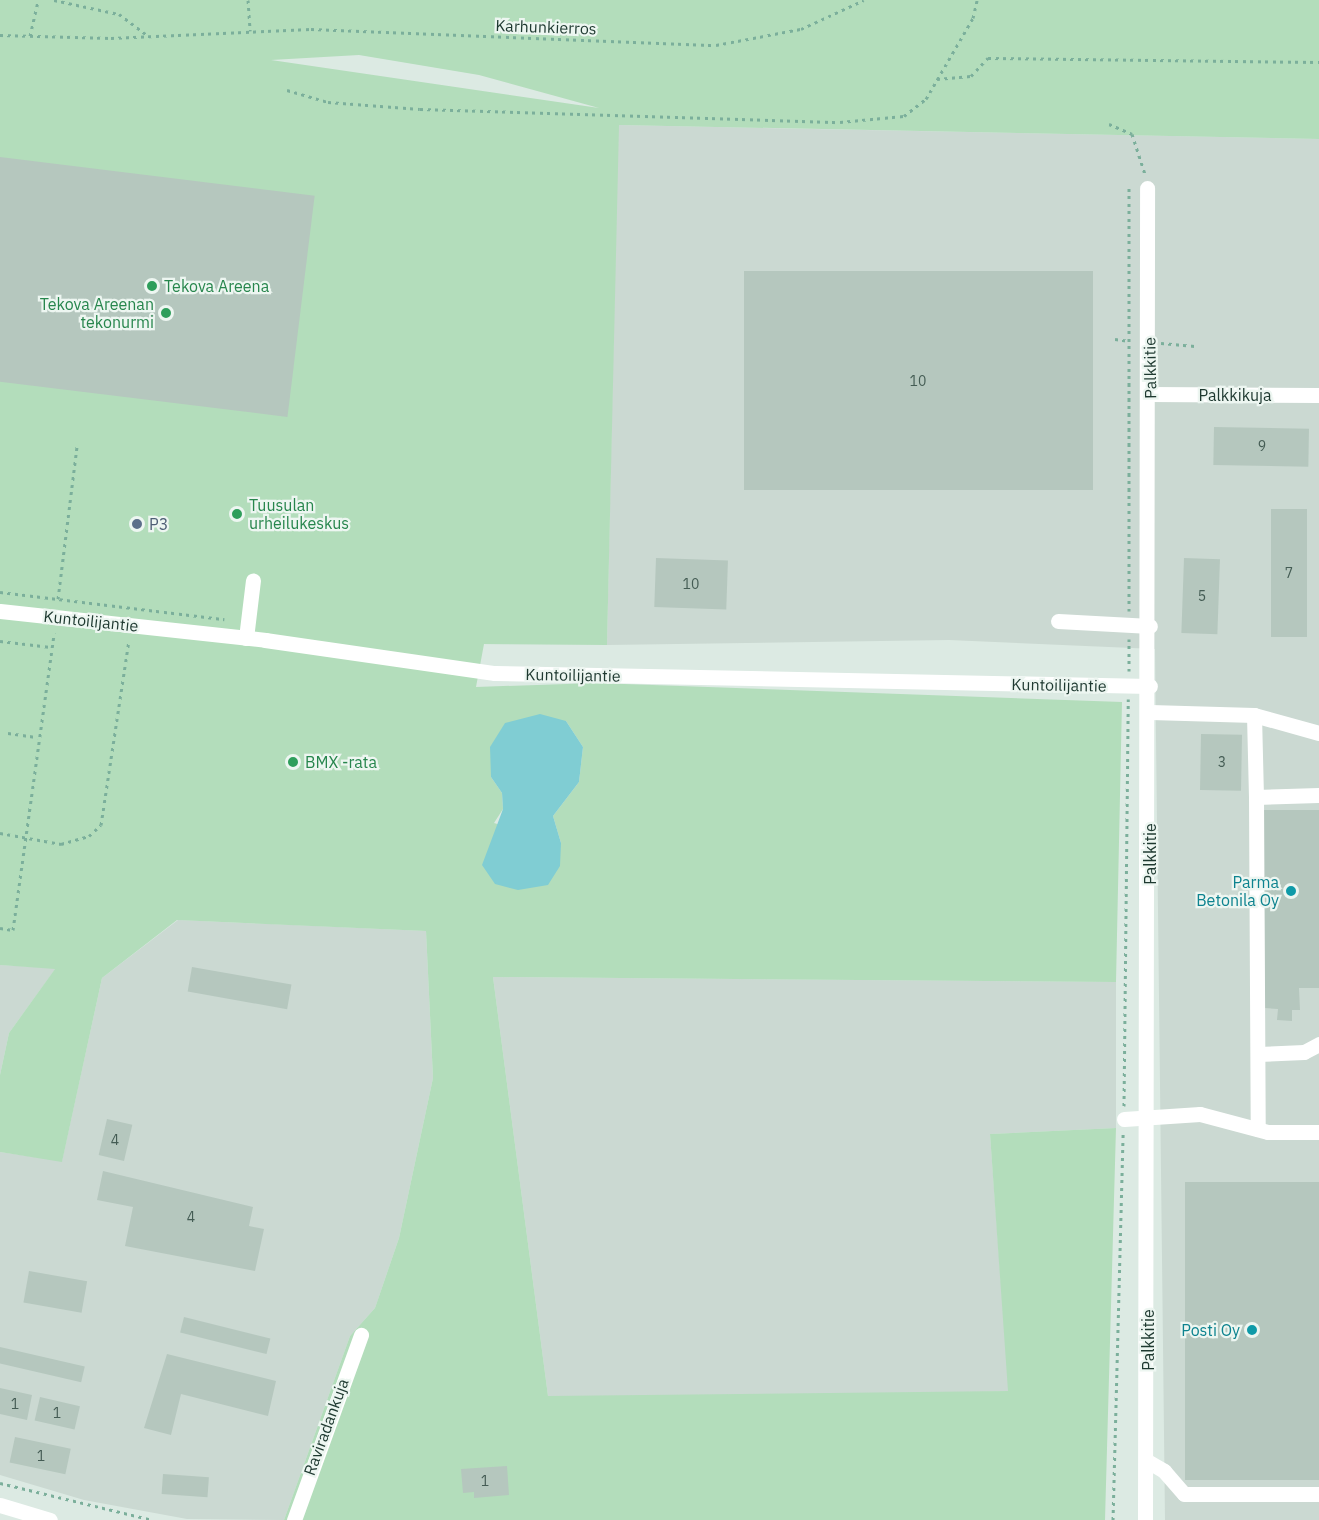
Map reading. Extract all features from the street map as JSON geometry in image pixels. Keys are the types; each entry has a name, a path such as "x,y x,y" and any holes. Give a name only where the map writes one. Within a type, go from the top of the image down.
{"street":[{"name":"Palkkitie","path":"1145,1520 1150,712 1150,394 1147,188"},
{"name":"Palkkikuja","path":"1150,394 1319,395"},
{"path":"246,638 253,580"},
{"name":"Kuntoilijantie","path":"0,611 154,635 246,638 495,673 1150,686"},
{"path":"1058,621 1150,626"},
{"path":"1150,712 1254,715 1319,733"},
{"path":"1254,715 1258,1129"},
{"path":"1256,797 1319,795"},
{"path":"1258,1054 1304,1052 1319,1044"},
{"path":"1124,1119 1200,1114 1258,1129 1319,1132"},
{"name":"Raviradankuja","path":"294,1520 361,1335"},
{"path":"1147,1461 1164,1471 1184,1494 1319,1494"},
{"path":"0,1505 50,1520"}],"path":[{"path":"30,36 38,0"},
{"path":"54,0 119,14 148,36"},
{"path":"248,0 250,31"},
{"name":"Karhunkierros","path":"0,35 148,36 311,28 716,45 801,29 864,0"},
{"path":"287,90 328,102 420,109 840,122 904,116 926,99 973,18 977,0"},
{"path":"937,79 972,76 988,58 1319,62"},
{"path":"1109,124 1132,134 1141,150 1147,188"},
{"path":"1117,674 1128,675 1129,187"},
{"path":"58,599 77,446"},
{"path":"0,592 248,621"},
{"path":"0,928 13,930 54,633"},
{"path":"0,833 61,844 89,836 101,825 129,640"},
{"path":"0,641 51,647"},
{"path":"1113,1520 1124,1119 1128,686"},
{"path":"8,732 38,737"},
{"path":"0,1483 153,1520"}],"shaded area":[{"path":"618,125 1319,139 1319,1520 1165,1520 1155,649 949,640 607,645"},
{"path":"178,920 426,931 433,1078 399,1238 375,1308 350,1336 284,1520 187,1519 84,1500 0,1475 0,1152 62,1161 102,978"},
{"path":"0,965 56,968 9,1033 0,1075"},
{"path":"493,977 1116,982 1116,1128 990,1134 1009,1391 764,1401 548,1396"}],"green space":[{"path":"0,0 1319,0 1319,139 619,125 607,645 484,644 476,687 596,683 1122,702 1116,982 493,977 548,1396 1008,1391 990,1134 1116,1128 1105,1520 284,1520 350,1336 375,1308 399,1238 433,1078 426,931 177,920 102,978 62,1162 0,1152 0,1075 9,1033 55,969 0,965","holes":["359,55 479,75 599,108 271,60","566,721 583,747 579,782 553,816 561,843 494,823 503,809 502,793 491,777"]}],"water":[{"path":"540,714 566,721 583,747 579,782 553,816 561,843 560,866 548,885 518,890 495,884 482,865 503,809 502,793 491,777 490,747 505,723"}],"building":[{"name":"Tekova Areena","path":"0,157 315,196 287,417 0,382"},
{"path":"744,271 1093,271 1093,490 744,490"},
{"path":"1214,427 1309,429 1308,467 1213,465"},
{"path":"1271,509 1307,509 1307,637 1271,637"},
{"path":"656,558 728,561 726,609 654,607"},
{"path":"1184,558 1220,559 1217,634 1181,633"},
{"path":"1201,734 1242,735 1241,791 1200,790"},
{"name":"Parma Betonila Oy","path":"1263,810 1319,810 1319,988 1299,988 1300,1010 1292,1010 1292,1021 1277,1020 1278,1009 1265,1008"},
{"path":"192,967 291,985 287,1009 188,992"},
{"path":"107,1119 132,1125 124,1161 99,1155"},
{"path":"103,1171 253,1207 249,1226 264,1229 255,1271 125,1246 133,1207 97,1200"},
{"name":"Posti Oy","path":"1185,1182 1319,1182 1319,1480 1185,1480"},
{"path":"29,1271 87,1281 82,1313 23,1303"},
{"path":"184,1317 270,1339 266,1354 180,1333"},
{"path":"0,1347 85,1367 81,1382 0,1363"},
{"path":"167,1354 276,1381 268,1416 181,1394 171,1435 144,1428"},
{"path":"0,1388 32,1395 27,1420 0,1414"},
{"path":"40,1397 80,1406 75,1430 35,1420"},
{"path":"15,1437 71,1449 65,1474 10,1462"},
{"path":"507,1466 509,1495 474,1498 474,1492 463,1493 461,1469"},
{"path":"163,1474 209,1477 207,1497 162,1494"}],"place":[{"name":"Tekova Areena","path":"152,286"},
{"name":"Tekova Areenan tekonurmi","path":"166,313"},
{"name":"Tuusulan urheilukeskus","path":"237,514"},
{"name":"P3","path":"137,524"},
{"name":"BMX -rata","path":"293,762"},
{"name":"Parma Betonila Oy","path":"1291,891"},
{"name":"Posti Oy","path":"1252,1330"}]}
